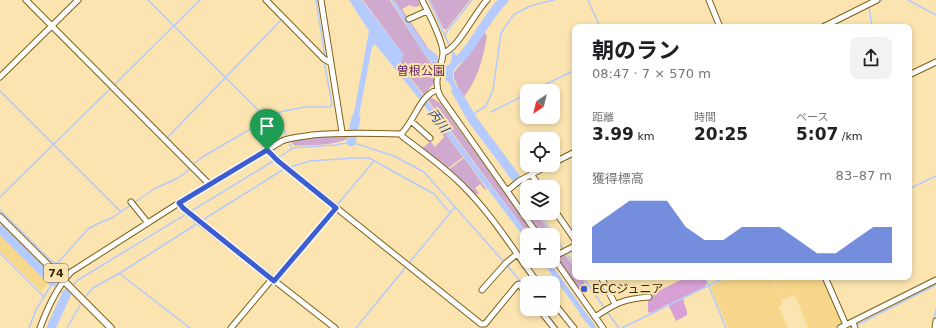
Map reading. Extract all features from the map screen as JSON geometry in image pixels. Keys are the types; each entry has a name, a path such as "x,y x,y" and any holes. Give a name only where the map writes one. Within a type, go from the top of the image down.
{"main road":[{"name":"74","path":"0,217 111,328"}],"street":[{"path":"26,0 210,185"},
{"path":"0,77 78,0"},
{"path":"266,0 327,61"},
{"path":"321,0 327,61 342,132"},
{"path":"422,0 440,41 443,53 437,79 437,90 445,105 533,228"},
{"path":"443,53 456,42 487,0"},
{"path":"709,0 719,24"},
{"path":"830,24 877,0"},
{"path":"409,19 427,11"},
{"path":"912,74 936,62"},
{"path":"401,134 411,121 426,96 437,90"},
{"path":"411,121 430,138"},
{"path":"40,328 48,308 64,281 72,272 179,203 267,150 287,140 342,132 356,134 401,134 466,189 498,228 533,276"},
{"path":"267,150 336,208 482,324 485,324 518,284 520,286"},
{"path":"560,160 572,154"},
{"path":"507,190 518,182 537,172"},
{"path":"532,175 535,180"},
{"path":"132,203 148,224"},
{"path":"179,203 202,224 335,328"},
{"path":"231,328 336,208"},
{"path":"560,218 572,236"},
{"path":"560,253 572,247"},
{"path":"482,290 505,264 517,254"},
{"path":"560,267 603,328"},
{"path":"603,280 615,304"},
{"path":"827,280 846,325"},
{"path":"840,328 846,325 854,325 936,280"},
{"path":"595,317 615,304 628,299 648,298"},
{"path":"560,311 574,328"},
{"path":"545,316 554,328"},
{"path":"935,328 936,321"}],"shaded area":[{"path":"0,234 49,283 41,291 0,251"},
{"path":"681,280 705,280 707,284 684,297 687,315 676,321 668,304 651,313 648,312 648,299 652,297 654,293"},
{"path":"724,280 772,280 780,298 773,280 824,280 843,324 834,328 808,328 795,295 781,300 783,304 779,307 788,328 728,328 710,287"}],"green space":[{"name":"曽根公園","path":"363,0 390,0 432,64 435,61 438,63 435,82 424,95 400,65 403,54"},
{"path":"394,0 418,0 420,6 414,7 410,5 402,9 428,48 432,51 425,46"},
{"path":"430,0 470,0 446,30 443,28"},
{"path":"484,32 487,36 479,68 473,84 463,98 454,78 454,72 469,55"},
{"path":"429,96 440,103 520,214 520,220 524,220 530,228 524,228 427,99"},
{"path":"442,129 463,157 447,169 422,149 430,141 435,147 444,137 440,131"},
{"path":"339,135 349,137 345,140 331,144 295,146 290,141"},
{"path":"464,158 487,190 480,184 475,188 479,193 476,195 448,170"},
{"path":"530,220 542,220 547,228 535,228"},
{"path":"564,253 572,265 572,279 560,262 560,256"},
{"path":"572,280 583,280 585,283 578,288"}],"water":[{"name":"丙川","path":"349,0 362,0 403,54 400,65 524,228 520,228 520,232 420,100 375,44 372,47 357,126 355,130 351,129 369,31"},
{"path":"391,0 394,0 425,46 438,56 437,58 447,66 451,62 453,51 457,56 468,50 470,52 453,71 453,78 462,99 459,101 448,81 446,81 443,67 435,60 433,64 421,49"},
{"path":"547,268 554,268 560,276 553,276"},
{"path":"560,276 597,328 591,328 579,314 580,313 560,286"}],"waterway":[{"path":"148,0 267,119"},
{"path":"113,86 200,0"},
{"path":"316,0 325,57"},
{"path":"429,0 449,45"},
{"path":"444,35 472,0"},
{"path":"461,58 498,6 504,0"},
{"path":"470,116 486,106 493,90 501,33 512,17 530,6 554,0"},
{"path":"588,0 599,24"},
{"path":"877,3 882,0"},
{"path":"908,0 936,15"},
{"path":"869,7 872,24"},
{"path":"835,24 863,10"},
{"path":"167,138 282,19"},
{"path":"27,54 53,28"},
{"path":"192,165 204,156 280,112 304,107 330,107 332,104 324,61"},
{"path":"546,84 572,71"},
{"path":"0,197 111,88"},
{"path":"0,91 121,212"},
{"path":"456,91 472,119 516,178"},
{"path":"491,112 520,98"},
{"path":"277,114 292,149"},
{"path":"351,142 356,118"},
{"path":"164,136 210,181"},
{"path":"278,158 293,148 335,145 351,142 394,156 424,172 504,262"},
{"path":"253,155 272,144"},
{"path":"290,167 310,161 369,158 434,194 450,213"},
{"path":"74,284 78,280 275,160"},
{"path":"337,205 374,161"},
{"path":"56,265 88,229 112,218 154,189 178,178 190,168"},
{"path":"201,221 284,169"},
{"path":"912,188 936,176"},
{"path":"356,328 455,207"},
{"path":"0,210 51,261 57,263"},
{"path":"544,220 564,250"},
{"path":"86,296 93,288 120,273 198,223"},
{"path":"0,229 53,282"},
{"path":"0,253 44,297"},
{"path":"566,253 572,262"},
{"path":"507,265 520,281"},
{"path":"49,277 52,273"},
{"path":"120,274 190,328"},
{"path":"585,280 605,309"},
{"path":"706,280 726,328"},
{"path":"622,328 720,280"},
{"path":"29,328 36,310 53,282"},
{"path":"851,328 936,285"},
{"path":"61,291 66,295"},
{"path":"51,328 67,293"},
{"path":"67,328 80,305"},
{"path":"934,320 936,309"},
{"path":"607,312 619,328"},
{"path":"548,316 558,328"}],"place":[{"name":"ECCジュニア","path":"584,289"}],"route":[{"path":"267,150 278,161 336,208 274,281 183,208 179,203 267,150"}]}
